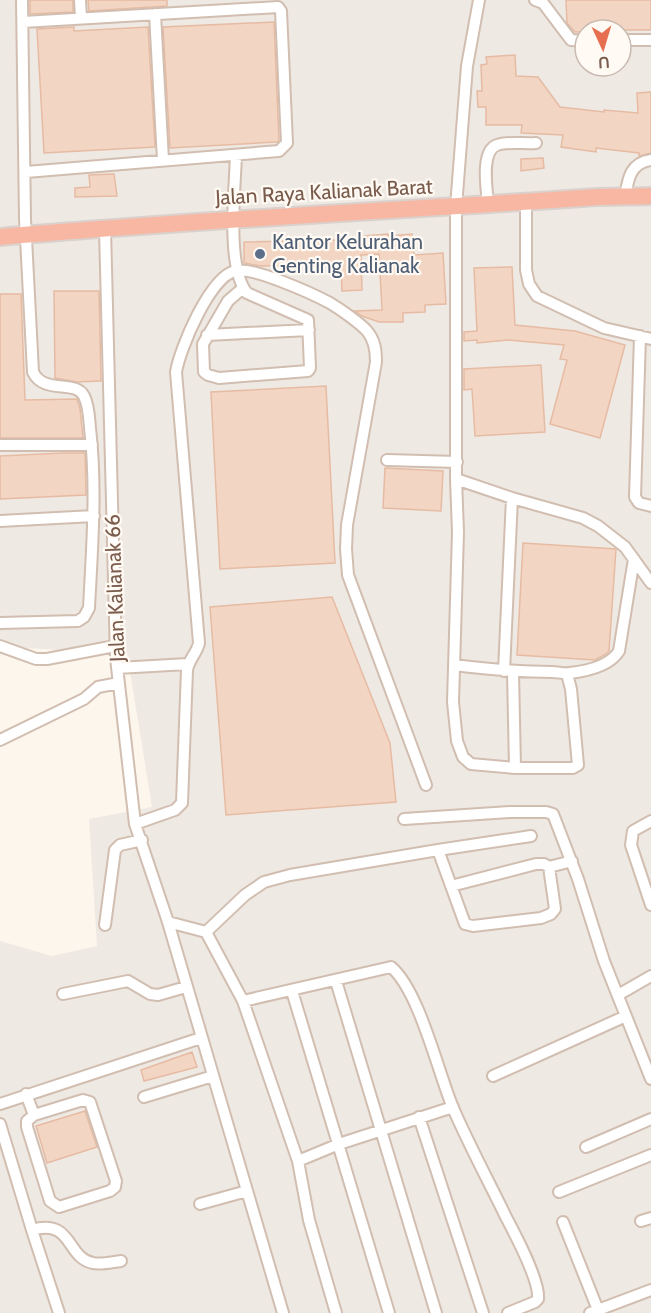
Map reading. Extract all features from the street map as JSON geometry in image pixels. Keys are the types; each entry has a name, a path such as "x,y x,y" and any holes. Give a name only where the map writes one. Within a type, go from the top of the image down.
{"highway":[{"name":"Jalan Raya Kalianak Barat","path":"0,237 586,197 651,196"}],"lane":[{"path":"0,623 78,621 84,617 89,608 94,516 92,445 87,404 82,393 77,390 44,384 36,378 33,372 27,234 22,0"},
{"path":"80,0 81,18"},
{"path":"479,0 467,66 456,207 458,532 457,631 453,702 457,741 463,757 471,764 515,768 573,768 578,765 571,688 567,674"},
{"path":"535,0 543,3 573,40"},
{"path":"23,22 155,14 201,5 276,7 281,10 286,145 279,151 26,172"},
{"path":"155,14 163,160"},
{"path":"633,40 651,40"},
{"path":"488,204 486,159 490,149 500,144 536,143"},
{"path":"236,155 234,252 237,270 247,293 306,318 309,330 310,368 308,371 219,378 204,372 202,354 207,335 228,301 243,288"},
{"path":"625,197 628,176 632,170 642,161 651,160"},
{"path":"526,202 526,270 529,284 537,297 604,328 646,338 635,496 639,503 651,506"},
{"name":"Jalan Kalianak 66","path":"105,229 115,646 135,824 168,922 283,1313"},
{"path":"135,824 175,810 182,803 188,664 199,643 176,372 185,340 214,288 227,274 237,270 256,272 332,304 368,332 376,348 376,362 347,525 348,575 426,785"},
{"path":"207,335 309,330"},
{"path":"0,446 92,445"},
{"path":"387,460 457,462"},
{"path":"456,479 583,518 625,547 651,583"},
{"path":"512,498 508,671 515,768"},
{"path":"0,521 94,516"},
{"path":"454,665 567,674 614,659 619,651 634,559"},
{"path":"0,646 36,659 47,659 115,646"},
{"path":"117,668 188,664"},
{"path":"0,740 84,699 98,687 119,683"},
{"path":"404,819 510,812 553,814 572,861 604,962 651,1079"},
{"path":"651,821 633,831 631,845 651,905"},
{"path":"206,932 245,895 264,882 290,875 531,836"},
{"path":"105,925 115,850 120,845 141,840"},
{"path":"438,850 465,924 473,926 541,918 551,914 555,909 549,867"},
{"path":"451,886 536,864 549,867 572,861"},
{"path":"168,922 206,932 243,1001 298,1161 309,1220 336,1313"},
{"path":"243,1001 391,967 399,974 414,1002 453,1107 518,1241 538,1289 538,1299 535,1302 508,1313"},
{"path":"618,995 651,976"},
{"path":"63,994 128,981 150,994 158,995 186,987"},
{"path":"336,981 436,1313"},
{"path":"292,991 389,1313"},
{"path":"493,1076 626,1016"},
{"path":"0,1104 201,1038"},
{"path":"144,1097 213,1076"},
{"path":"26,1094 34,1115"},
{"path":"83,1100 90,1102 116,1181 115,1187 110,1191 59,1206 50,1202 27,1127 27,1121 34,1115 83,1100"},
{"path":"298,1161 339,1144 453,1107"},
{"path":"419,1117 483,1313"},
{"path":"586,1147 651,1119"},
{"path":"0,1124 59,1313"},
{"path":"559,1192 651,1155"},
{"path":"200,1204 247,1191"},
{"path":"563,1222 594,1312 651,1290"},
{"path":"32,1230 44,1227 58,1230 88,1261 94,1263 121,1261"}],"shaded area":[{"path":"0,0 651,0 651,1313 0,1313 0,941 52,956 97,946 89,819 152,807 127,653 0,647"}],"building":[{"path":"30,0 73,0 73,12 30,14"},
{"path":"88,0 167,0 167,6 89,11"},
{"path":"566,0 651,0 651,30 633,30 633,18 573,18 573,30 567,23"},
{"path":"274,22 279,140 277,142 170,148 163,27"},
{"path":"74,27 74,31 148,27 155,147 44,153 37,29"},
{"path":"515,55 516,76 538,77 560,107 638,113 637,93 651,92 651,153 639,156 639,153 596,148 596,152 561,147 563,135 521,133 522,125 486,125 486,107 478,107 477,91 482,91 481,65 487,64 486,57"},
{"path":"543,158 544,168 521,171 521,159"},
{"path":"114,174 117,196 75,197 75,188 90,187 89,175"},
{"path":"388,234 388,236 412,234 414,255 443,253 446,304 425,305 425,312 403,313 403,322 379,322 355,311 382,310 379,254 361,255 362,290 342,291 341,264 260,266 244,263 244,242 365,241 364,236"},
{"path":"512,267 515,325 575,331 625,345 600,438 550,424 567,360 560,359 564,345 508,340 477,343 477,340 464,341 464,332 477,331 474,268"},
{"path":"54,291 99,291 101,381 77,382 55,378"},
{"path":"0,294 21,294 25,400 77,399 83,438 0,438"},
{"path":"541,365 545,432 475,436 472,389 464,390 464,369"},
{"path":"326,386 335,563 220,569 211,392"},
{"path":"85,453 86,495 0,499 0,456"},
{"path":"385,468 443,471 441,511 383,508"},
{"path":"523,543 616,549 609,651 606,654 595,660 517,655"},
{"path":"332,597 390,743 396,802 226,815 210,607"},
{"path":"192,1052 197,1067 144,1081 141,1070"},
{"path":"85,1111 97,1147 47,1163 36,1126"}],"place":[{"name":"Kantor Kelurahan Genting Kalianak","path":"260,254"}]}
